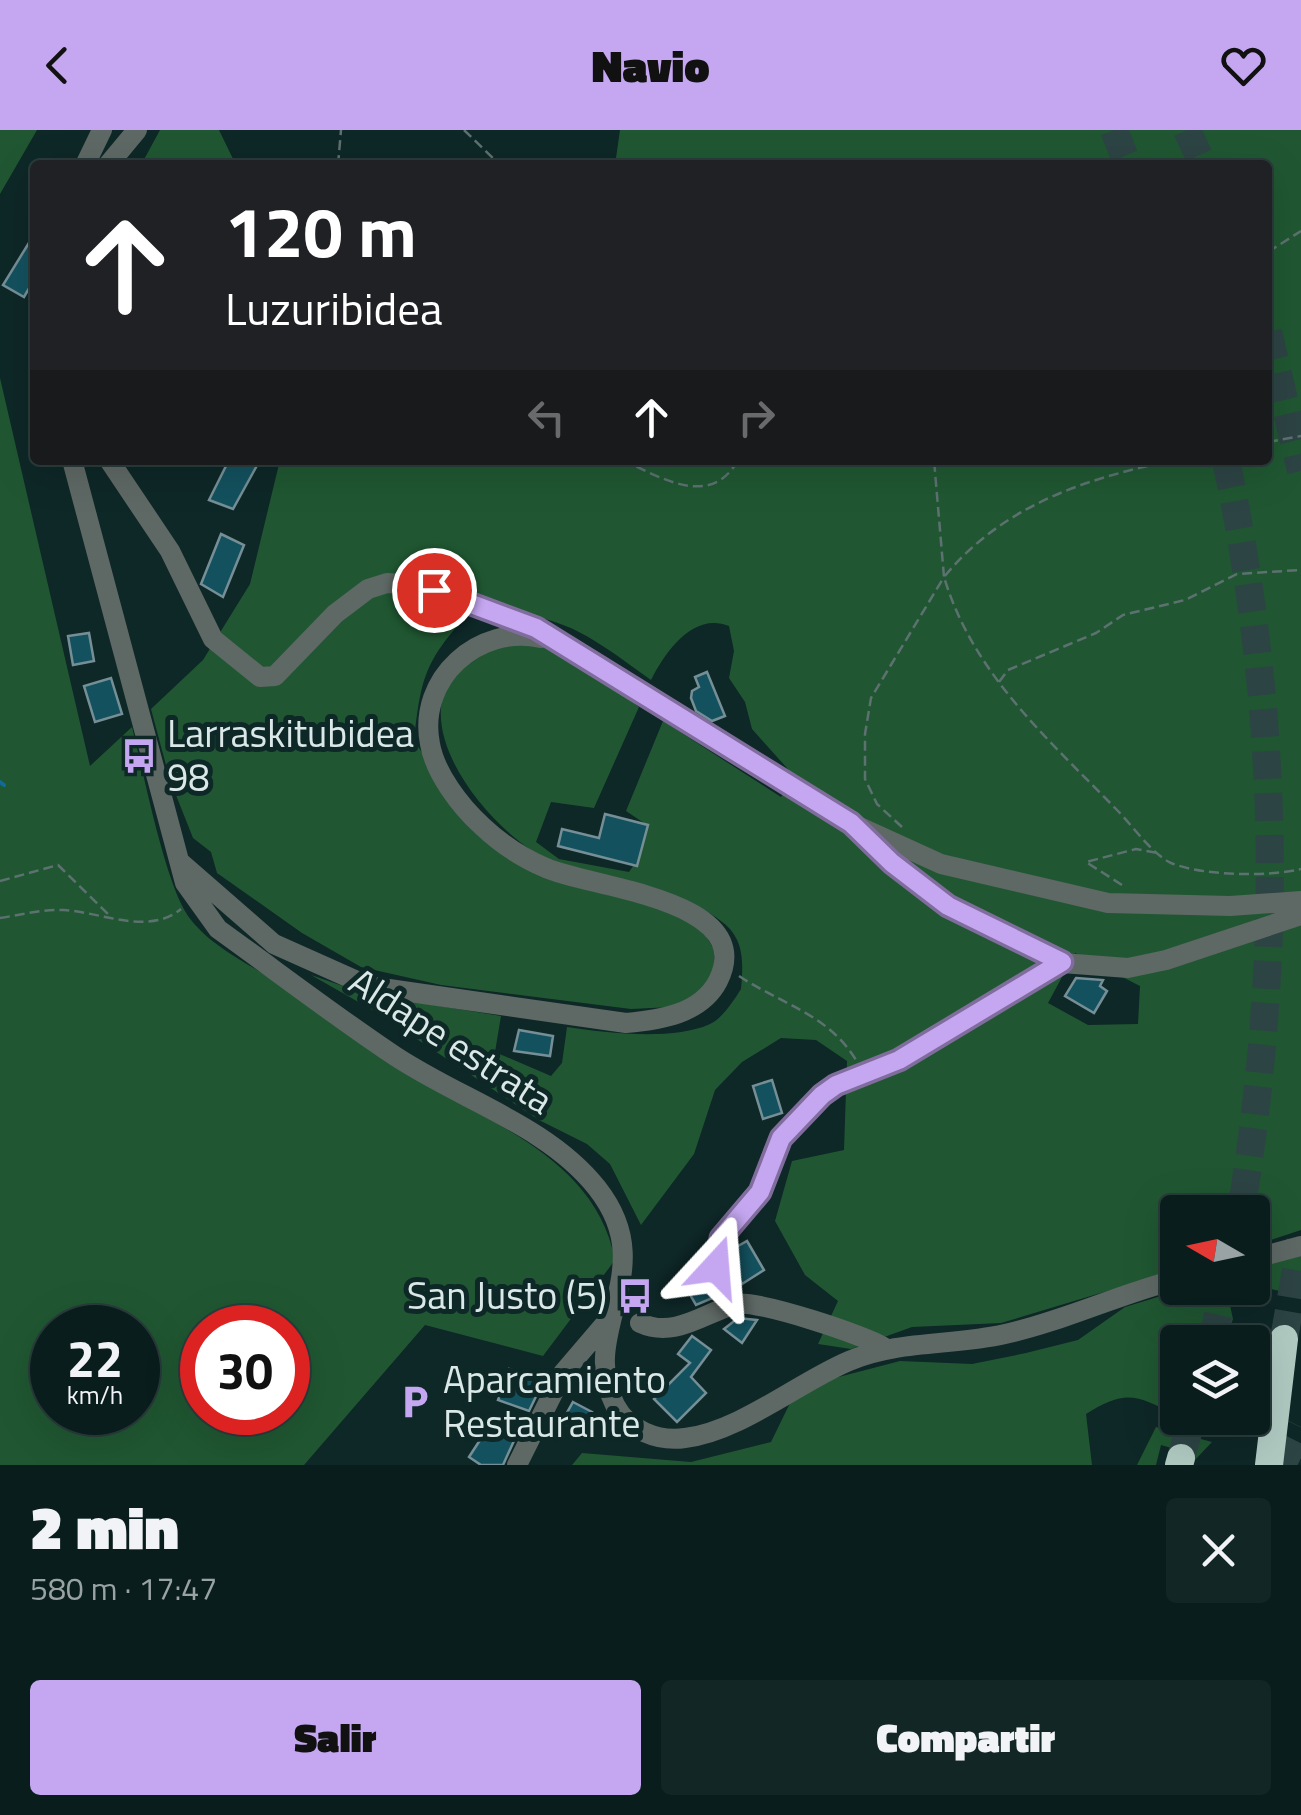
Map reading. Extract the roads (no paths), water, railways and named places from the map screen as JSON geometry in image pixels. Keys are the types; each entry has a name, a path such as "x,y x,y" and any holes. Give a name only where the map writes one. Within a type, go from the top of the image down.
{"highway":[{"path":"1269,1465 1284,1339"}],"street":[{"path":"87,160 102,130"},
{"path":"112,160 136,130"},
{"name":"Aldape estrata","path":"73,465 177,859 194,899 218,929 389,1052 534,1136 581,1171 598,1188 618,1232 624,1279 612,1316"},
{"path":"113,465 164,540 213,640 260,677 275,676 335,614 368,589 387,583 434,590 536,628 851,823 916,855 963,870 1108,903 1230,906 1301,901"},
{"path":"177,859 274,944 368,986 626,1023 656,1020 694,1007 712,993 724,970 724,949 710,925 691,910 547,869 511,850 480,824 440,770 430,743 429,714 438,684 453,663 474,646 502,636 526,634 553,640"},
{"path":"851,823 892,863 948,906 1062,962 1128,968 1166,960 1301,915"},
{"path":"736,1304 714,1259 721,1238 760,1192 781,1138 798,1119 836,1085 899,1060 1062,962"},
{"path":"1270,1254 1301,1246"},
{"path":"612,1316 603,1360 608,1389 618,1411 654,1437 685,1438 714,1430 848,1361 885,1348 1008,1334 1160,1284"},
{"path":"621,1293 641,1316 640,1323"},
{"path":"612,1316 652,1329 675,1328 750,1302 885,1348"},
{"path":"517,1465 563,1373 612,1316"}],"waterway":[{"path":"0,782 4,785"}],"tunnel":[{"path":"1114,130 1126,160"},
{"path":"1187,130 1201,160"},
{"path":"1272,349 1301,471"},
{"path":"1227,465 1257,650 1270,836 1264,1022 1243,1195"},
{"path":"1284,1339 1301,1241"},
{"path":"1216,1325 1220,1305"},
{"path":"1282,1465 1301,1427"},
{"path":"1181,1458 1187,1435"}],"place":[{"name":"Larraskitubidea 98","path":"139,756"},
{"name":"San Justo (5)","path":"635,1296"},
{"name":"Aparcamiento Restaurante","path":"415,1402"}]}
